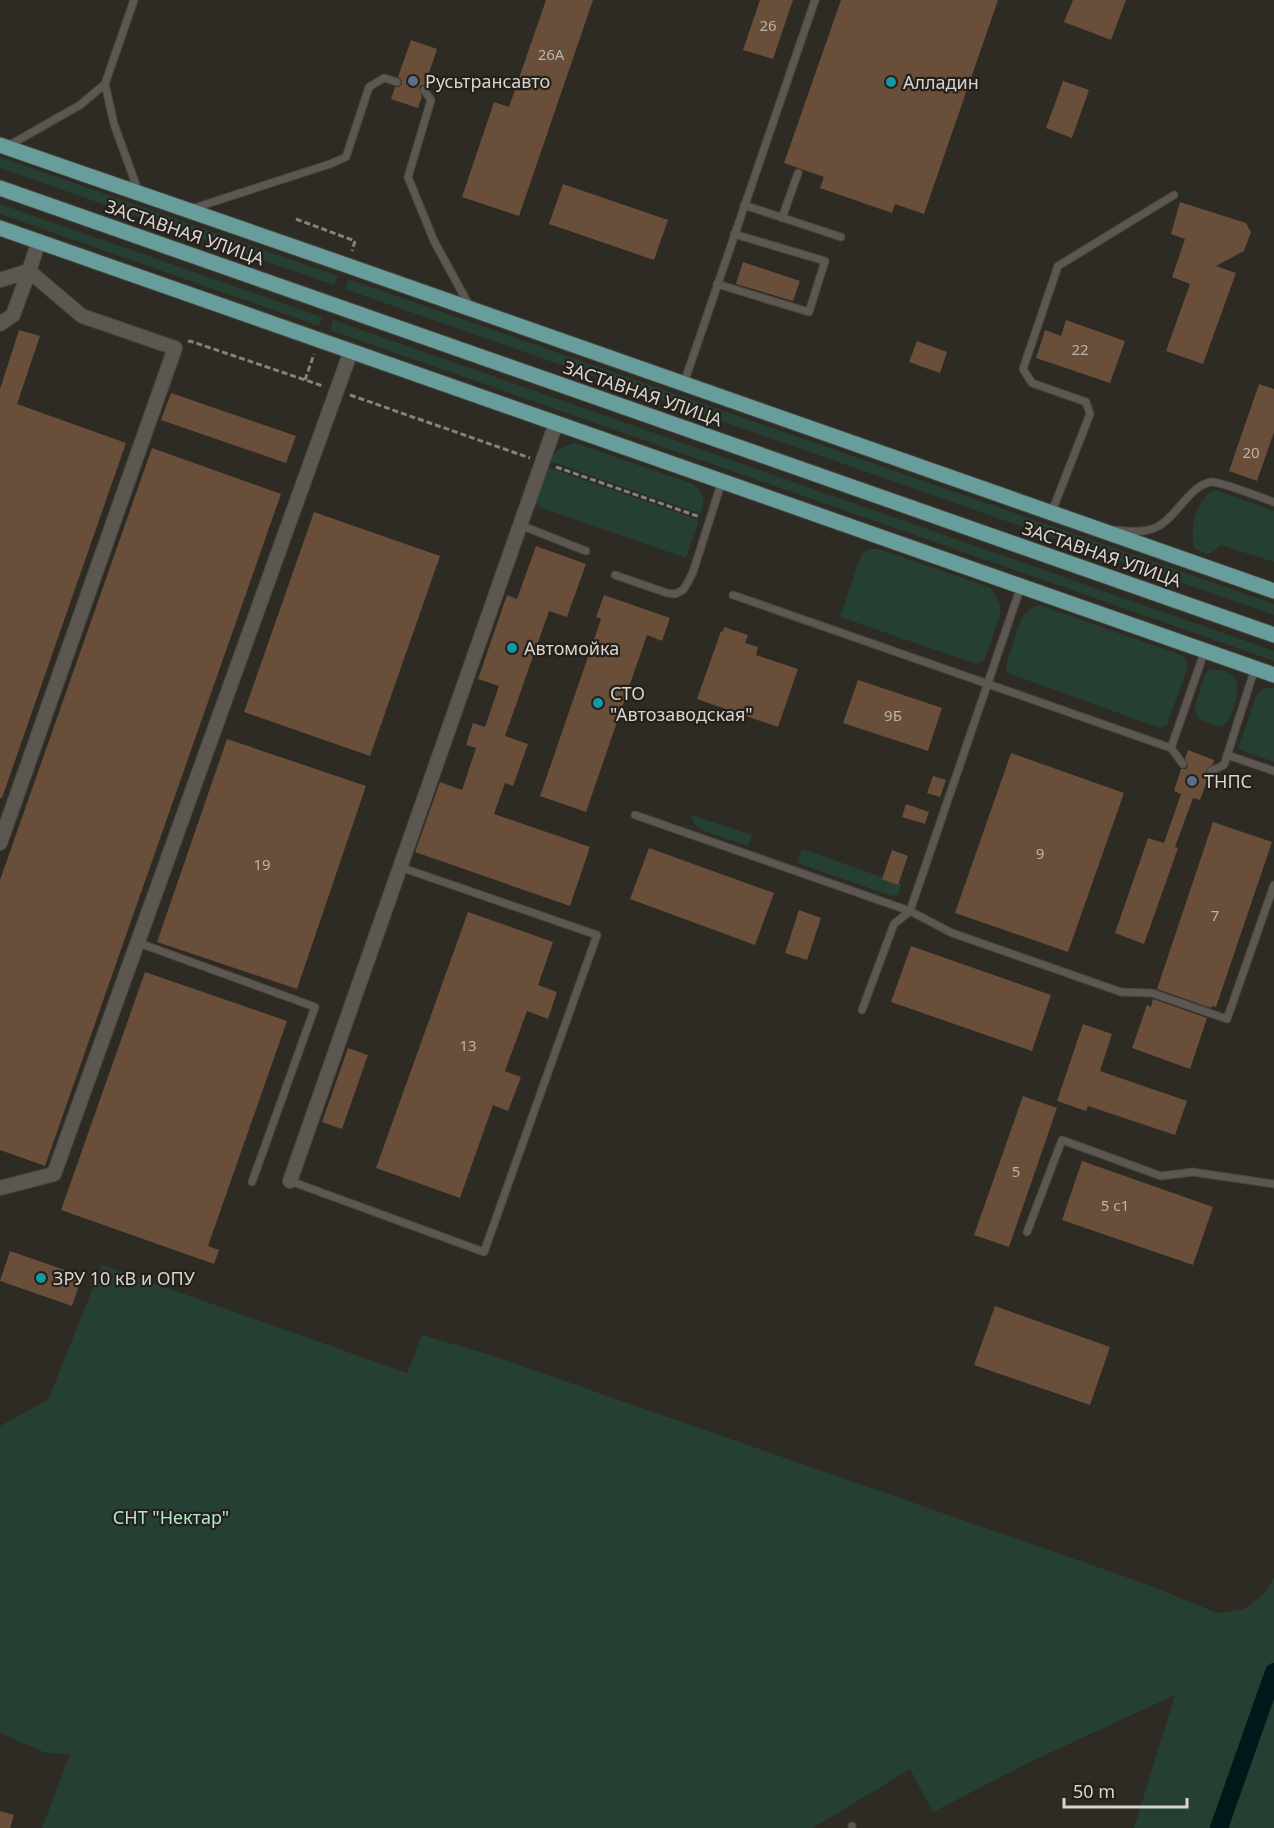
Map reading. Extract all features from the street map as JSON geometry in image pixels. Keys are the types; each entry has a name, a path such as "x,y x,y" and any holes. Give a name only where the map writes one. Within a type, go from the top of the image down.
{"main road":[{"name":"ЗАСТАВНАЯ УЛИЦА","path":"2,146 1274,591"},
{"name":"ЗАСТАВНАЯ УЛИЦА","path":"0,188 1274,635"},
{"path":"0,228 1274,675"}],"street":[{"path":"0,324 13,315 39,241"},
{"path":"0,280 29,271"},
{"path":"0,843 175,348 82,316 29,271"},
{"path":"0,1188 54,1174 351,351"},
{"path":"290,1181 556,423"}],"lane":[{"path":"2,146 80,105 105,84 134,0"},
{"path":"684,383 815,0"},
{"path":"186,210 346,157 369,87 384,78 397,82"},
{"path":"105,84 114,124 140,194"},
{"path":"424,90 431,100 408,177 434,241 472,310"},
{"path":"782,218 798,173"},
{"path":"1051,514 1090,414 1086,402 1032,383 1023,369 1058,266 1174,195"},
{"path":"744,205 841,237"},
{"path":"717,284 809,312 825,261 735,234"},
{"path":"615,575 667,593 675,594 683,590 693,572 722,481"},
{"path":"1089,528 1151,530 1162,524 1202,484 1214,482 1274,502"},
{"path":"520,525 586,551"},
{"path":"862,1010 894,924 910,910 1021,586"},
{"path":"733,595 1171,748 1183,764"},
{"path":"1171,748 1204,650"},
{"path":"1210,771 1224,765 1255,668"},
{"path":"1227,755 1274,771"},
{"path":"635,815 910,910 952,933 1121,992 1152,993 1227,1019 1274,885"},
{"path":"290,1181 484,1252 597,935 400,867"},
{"path":"139,943 315,1007 252,1182"},
{"path":"1027,1233 1062,1140 1161,1176 1192,1172 1274,1184"}],"path":[{"path":"296,219 355,241 351,253"},
{"path":"175,348 190,341 709,520"},
{"path":"305,380 315,352"}],"green space":[{"path":"0,157 338,276 334,285 0,168"},
{"path":"0,204 322,317 319,326 0,214"},
{"path":"348,279 1274,604 1274,615 345,289"},
{"path":"333,320 1274,651 1274,661 330,330"},
{"path":"575,443 693,484 703,498 700,514 550,461 560,449"},
{"path":"550,468 699,520 686,558 539,507 536,501 546,471"},
{"path":"1213,490 1274,511 1274,562 1221,545 1211,553 1194,548 1195,516 1201,502"},
{"path":"871,549 879,549 991,588 1000,604 1000,615 985,659 974,663 840,617 862,553"},
{"path":"1039,605 1185,658 1188,666 1167,725 1160,728 1008,673 1007,662 1021,619 1028,610"},
{"path":"1212,669 1233,676 1237,685 1231,715 1222,726 1205,722 1194,710 1206,672"},
{"path":"1267,688 1274,688 1274,762 1238,749 1256,696"},
{"path":"691,815 752,835 748,846 699,829"},
{"path":"802,849 902,884 898,895 892,896 797,863"},
{"name":"СНТ \"Нектар\"","path":"102,1265 407,1373 422,1335 490,1355 1146,1584 1217,1613 1244,1609 1264,1594 1274,1578 1274,1828 1134,1828 1175,1695 1034,1760 933,1812 910,1769 813,1828 42,1828 70,1754 46,1753 0,1733 0,1426 48,1400"}],"building":[{"path":"546,0 593,0 519,216 462,197 494,102 509,107"},
{"path":"760,0 793,0 773,59 743,50"},
{"name":"Алладин","path":"841,0 998,0 924,214 895,204 892,213 820,188 824,177 784,163"},
{"path":"1073,0 1126,0 1111,40 1064,22"},
{"path":"411,40 437,49 425,85 419,88 422,96 418,108 391,99 395,87 402,84 402,80 398,77"},
{"path":"1063,81 1089,90 1072,138 1046,128"},
{"path":"563,184 668,220 654,260 549,224"},
{"path":"1180,202 1246,223 1251,232 1244,251 1216,266 1236,273 1203,364 1166,351 1190,284 1172,277 1185,239 1171,234"},
{"path":"743,262 800,281 793,301 736,284"},
{"path":"1066,320 1125,341 1110,383 1036,358 1045,330 1061,336"},
{"path":"19,330 40,336 17,404 126,443 2,798 0,798 0,389"},
{"path":"917,341 947,352 940,373 909,362"},
{"path":"1259,384 1274,389 1274,432 1257,481 1229,471"},
{"path":"171,393 296,436 286,463 161,420"},
{"path":"152,448 281,494 45,1166 0,1150 0,880"},
{"path":"314,512 440,556 370,756 244,712"},
{"path":"536,546 586,564 567,617 549,611 505,736 528,744 513,786 505,783 494,814 590,847 570,906 415,852 440,782 462,790 476,748 466,745 473,723 485,727 499,686 478,679 507,595 517,599"},
{"name":"СТО \"Автозаводская\"","path":"604,595 670,618 662,641 647,635 586,812 540,796 601,619 596,617"},
{"path":"724,627 748,635 745,643 758,647 756,655 798,669 778,727 697,699"},
{"path":"858,680 942,708 928,751 843,723"},
{"path":"227,739 366,786 297,989 157,942"},
{"path":"1188,750 1214,760 1206,770 1209,776 1200,800 1193,798 1144,944 1115,933 1148,838 1164,843 1181,794 1174,791 1181,769 1186,769 1188,766 1185,758"},
{"path":"1011,753 1124,793 1068,952 955,913"},
{"path":"933,776 946,780 940,797 927,793"},
{"path":"906,804 929,812 925,824 902,817"},
{"path":"1213,822 1272,842 1216,1007 1211,1008 1157,989"},
{"path":"649,848 774,893 755,945 630,899"},
{"path":"892,850 908,856 898,885 882,879"},
{"path":"799,910 821,918 807,960 785,953"},
{"path":"468,912 553,942 538,985 557,992 548,1019 527,1011 505,1071 521,1077 508,1111 493,1105 460,1198 376,1168"},
{"path":"911,946 1051,995 1032,1051 891,1002"},
{"path":"145,972 287,1021 208,1246 219,1250 214,1264 61,1210"},
{"path":"1153,999 1207,1018 1190,1069 1132,1048 1147,1005 1151,1007"},
{"path":"1083,1024 1112,1034 1100,1071 1187,1101 1175,1135 1088,1106 1086,1111 1057,1101"},
{"path":"348,1048 368,1055 342,1129 322,1122"},
{"path":"1023,1096 1057,1108 1009,1247 974,1235"},
{"path":"1082,1161 1213,1207 1193,1265 1062,1220"},
{"name":"ЗРУ 10 кВ и ОПУ","path":"10,1251 82,1276 72,1306 0,1281"},
{"path":"995,1306 1110,1347 1090,1405 974,1365"},
{"path":"0,1811 14,1815 10,1828 0,1828"}],"waterway":[{"path":"1219,1828 1274,1672"}],"place":[{"name":"Русьтрансавто","path":"413,81"},
{"name":"Алладин","path":"891,82"},
{"name":"Автомойка","path":"512,648"},
{"name":"СТО \"Автозаводская\"","path":"598,703"},
{"name":"ТНПС","path":"1192,781"},
{"name":"ЗРУ 10 кВ и ОПУ","path":"41,1278"}]}
